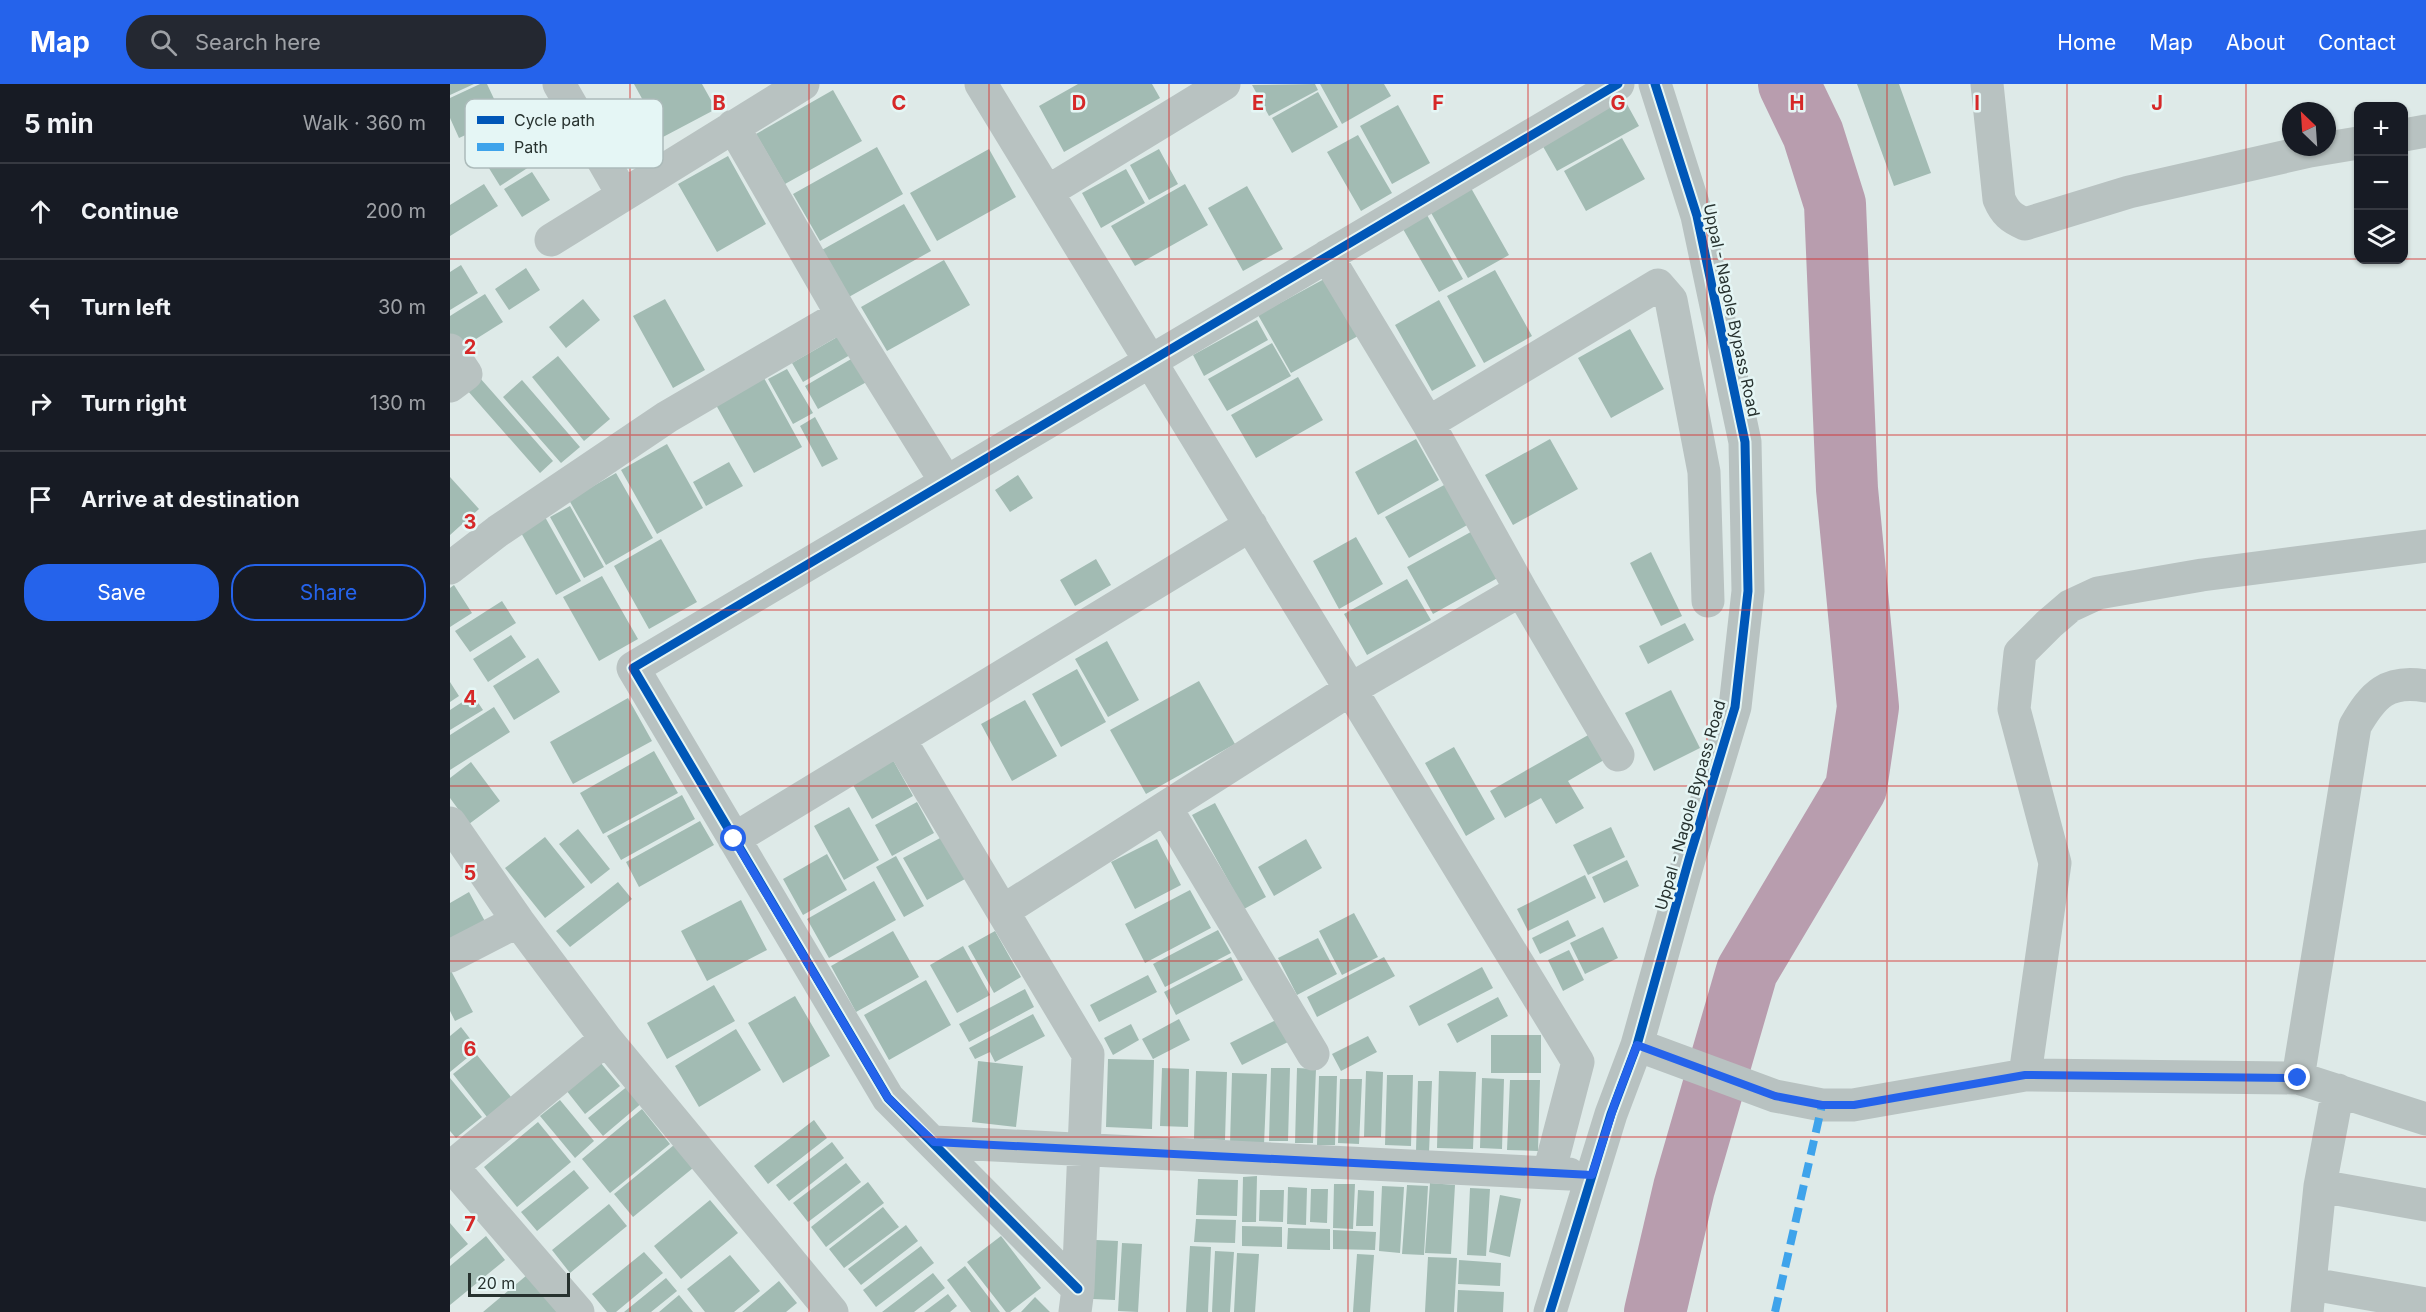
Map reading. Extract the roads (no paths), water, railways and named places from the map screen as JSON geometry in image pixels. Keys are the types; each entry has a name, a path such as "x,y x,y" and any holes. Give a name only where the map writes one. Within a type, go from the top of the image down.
{"street":[{"path":"559,84 568,99"},
{"path":"551,240 803,84"},
{"path":"981,84 1578,1062 1549,1173"},
{"path":"1047,192 1224,84"},
{"path":"1076,1300 934,1142 888,1098 633,668 1618,84"},
{"name":"Uppal - Nagole Bypass Road","path":"1550,1312 1615,1103 1637,1045 1735,707 1748,591 1745,442 1697,216 1654,84"},
{"path":"1987,84 2000,199 2004,210 2011,218 2025,224 2129,192 2354,144"},
{"path":"733,126 842,315 946,482"},
{"path":"2408,134 2426,131"},
{"path":"607,168 623,195"},
{"path":"1327,256 1428,423 1521,590 1618,755"},
{"path":"1428,423 1658,285 1671,300 1704,472 1708,601"},
{"path":"450,568 498,531 667,417 842,315"},
{"path":"450,350 466,374 450,386"},
{"path":"734,839 1251,525"},
{"path":"2025,1075 2055,862 2014,709 2020,653 2070,606 2098,593 2202,575 2426,546"},
{"path":"1003,911 1351,689 1521,590"},
{"path":"2298,1078 2355,726 2369,701 2391,687 2426,686"},
{"path":"900,740 1088,1054 1076,1300"},
{"path":"1166,808 1313,1054"},
{"path":"450,823 518,921 606,1039 832,1312"},
{"path":"450,956 518,921"},
{"path":"578,1312 451,1166 606,1039"},
{"path":"1637,1045 1775,1096 1822,1105 1854,1105 2025,1075 2298,1078 2426,1119"},
{"path":"2338,1090 2320,1186 2310,1298 2426,1305"},
{"path":"934,1142 1592,1175"},
{"path":"2320,1186 2426,1205"}],"waterway":[{"path":"1655,1312 1684,1188 1747,971 1856,788 1868,707 1847,489 1835,204 1813,134 1789,84"}]}
